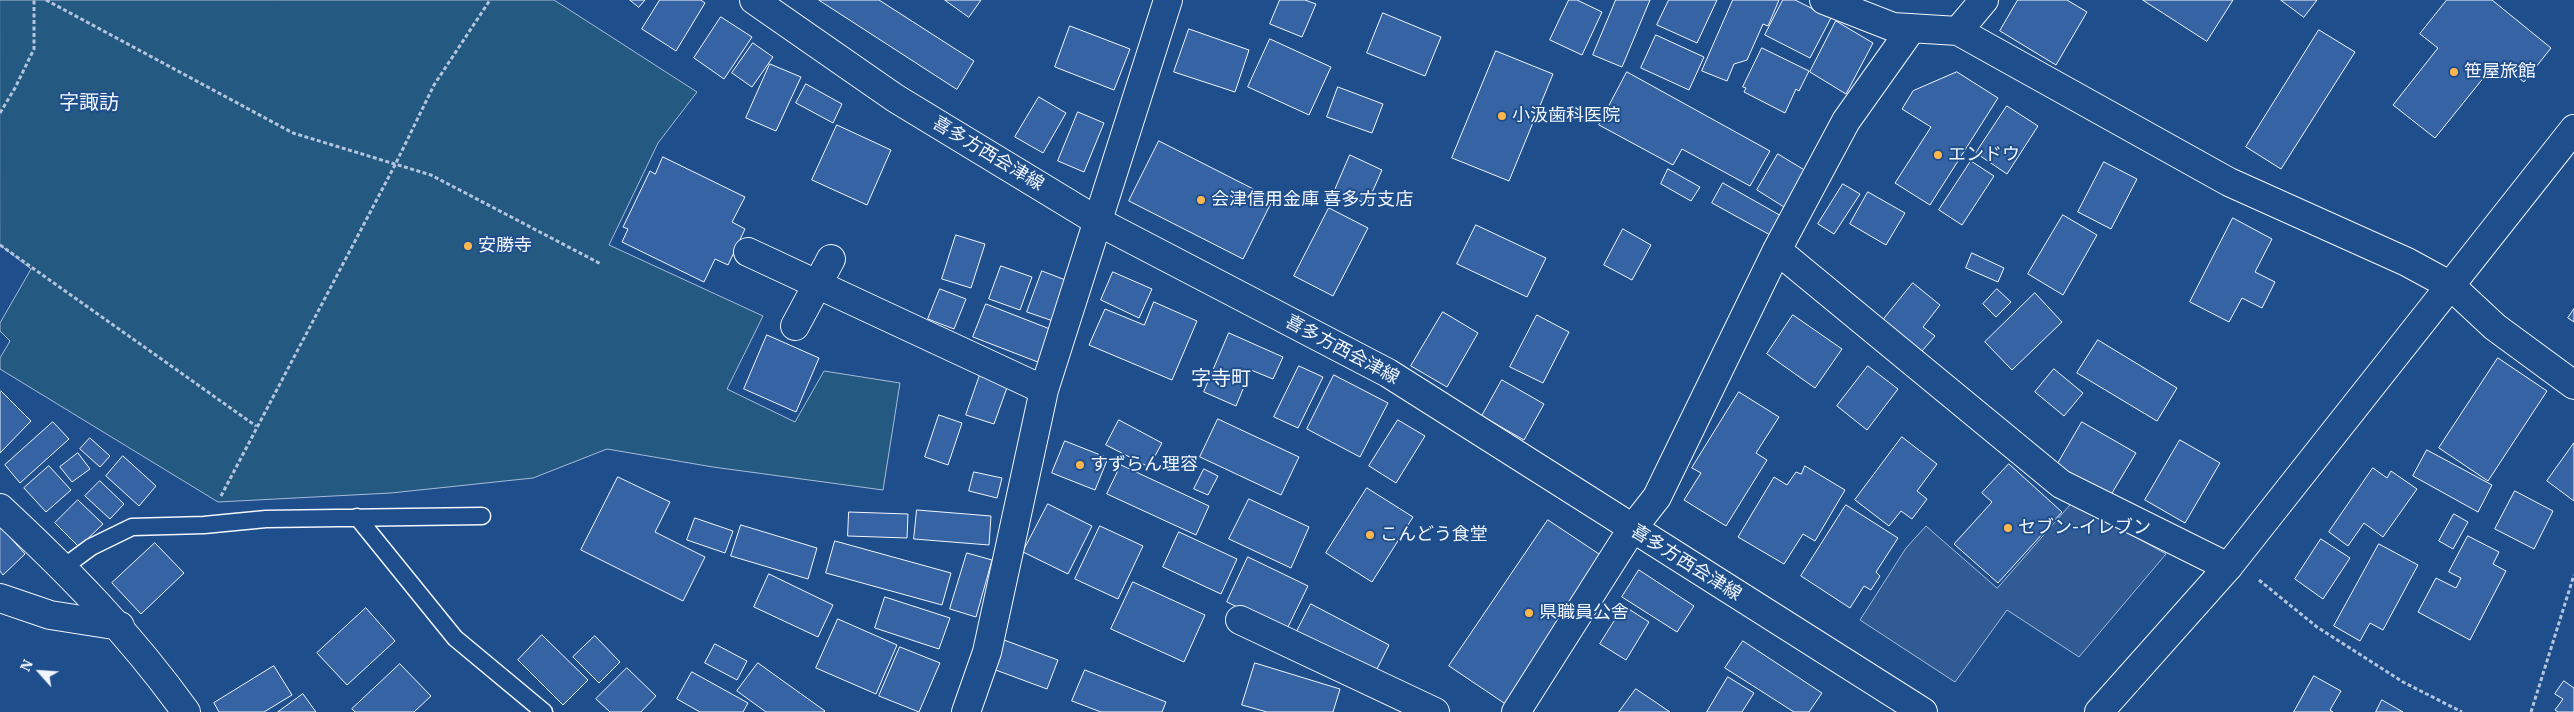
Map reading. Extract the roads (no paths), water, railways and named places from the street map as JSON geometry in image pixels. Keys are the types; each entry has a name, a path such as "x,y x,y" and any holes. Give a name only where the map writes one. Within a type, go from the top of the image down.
{"street":[{"name":"喜多方西会津線","path":"754,0 895,98 1099,222 1388,373 1923,712"},
{"path":"966,712 987,652 1044,390 1099,222 1168,0"},
{"path":"1824,0 1902,28 1958,31 2229,182 2407,262 2451,286 2495,327 2574,386"},
{"path":"1958,31 1984,0"},
{"path":"1516,712 1632,529 1657,497 1777,250 1846,121 1902,28"},
{"path":"2099,712 2231,563 2574,129"},
{"path":"1777,250 2061,484 2231,563"},
{"path":"748,252 1044,390"},
{"path":"794,326 831,259"},
{"path":"0,508 64,567 120,626 186,712"},
{"path":"0,598 50,615 120,626"},
{"path":"1240,620 1435,712"}],"lane":[{"path":"64,567 91,547 132,527 212,524 266,519 482,516"},
{"path":"357,517 455,638 544,712"}],"place":[{"name":"笹屋旅館","path":"2454,72"},
{"name":"小汲歯科医院","path":"1502,116"},
{"name":"エンドウ","path":"1938,155"},
{"name":"会津信用金庫 喜多方支店","path":"1201,200"},
{"name":"安勝寺","path":"468,246"},
{"name":"すずらん理容","path":"1080,465"},
{"name":"セブン-イレブン","path":"2008,528"},
{"name":"こんどう食堂","path":"1370,535"},
{"name":"県職員公舎","path":"1529,613"}],"district":[{"name":"字諏訪","path":"89,103"},
{"name":"字寺町","path":"1221,379"}]}
